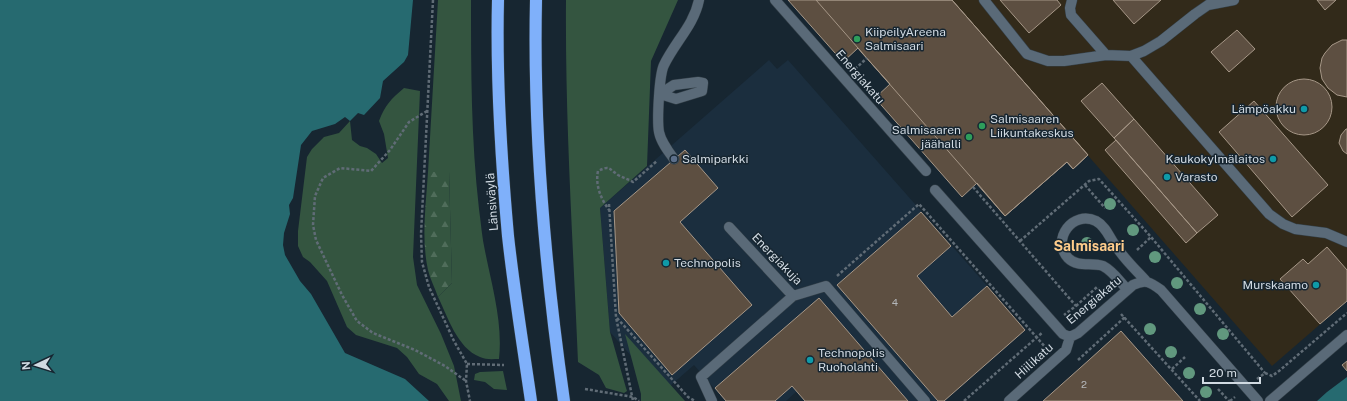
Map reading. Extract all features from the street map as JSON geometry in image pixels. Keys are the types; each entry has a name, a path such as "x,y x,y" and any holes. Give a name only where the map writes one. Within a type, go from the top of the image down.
{"highway":[{"name":"Länsiväylä","path":"498,0 497,34 501,141 508,237 532,401"},
{"path":"536,0 535,28 538,144 544,231 553,324 564,401"}],"street":[{"path":"671,155 659,132 660,84 663,66 688,28 697,9 699,0"},
{"name":"Energiakatu","path":"776,0 926,171"},
{"path":"984,0 1027,54 1048,61 1106,55 1131,56 1144,51 1161,41 1208,5 1234,0"},
{"path":"1072,0 1070,8 1071,15 1106,55"},
{"path":"1131,56 1269,214 1283,224 1295,229 1326,233 1347,242"},
{"name":"Energiakatu","path":"935,190 1063,334 1070,337 1078,333 1133,285 1146,281"},
{"path":"1127,290 1106,268 1097,265 1083,265 1075,263 1068,258 1064,250 1063,236 1070,224 1084,218 1090,219 1097,222 1107,231 1118,250 1146,281 1161,290 1258,401"},
{"name":"Energiakuja","path":"729,227 792,296 826,286"},
{"path":"826,286 925,401"},
{"path":"712,401 701,377 792,296"},
{"path":"1270,401 1347,334"},
{"name":"Hiilikatu","path":"1009,401 1066,350 1070,337"}],"path":[{"path":"433,0 421,234 422,262 429,287 439,310 467,364 466,381 470,401"},
{"path":"427,111 409,122 390,150 370,171 340,168 323,178 315,196 313,225 316,240 342,295 357,321 373,333 415,350 445,366 466,381"},
{"path":"610,212 603,202 597,178 598,170 605,168 611,169 618,175 633,182 671,155"},
{"path":"1020,241 1085,184 1094,179 1099,179 1151,237 1265,373 1272,376 1347,313"},
{"path":"1085,184 1107,210"},
{"path":"973,187 1076,306"},
{"path":"609,204 616,317 633,401"},
{"path":"826,286 919,204 1057,359"},
{"path":"964,401 1097,287 1200,401"},
{"path":"616,317 688,397 695,401"},
{"path":"1172,369 1185,357"},
{"path":"467,364 504,366"},
{"path":"1246,387 1265,373"},
{"path":"585,389 633,396 638,401"},
{"path":"1218,389 1231,400"}],"shaded area":[{"path":"0,0 413,0 408,55 404,62 383,81 380,98 364,115 358,113 350,121 345,117 335,124 312,131 301,145 293,198 289,205 290,214 284,233 283,245 285,255 300,281 311,294 345,353 405,379 429,401 0,401"},
{"path":"952,0 1347,0 1347,301 1272,366"},
{"path":"769,60 777,69 788,60 1026,330 945,401 804,401 796,392 786,401 725,401 694,365 663,392 610,332 600,208"},
{"path":"1347,377 1347,401 1317,401 1327,392"}],"green space":[{"path":"438,0 471,0 472,105 476,183 483,241 494,291 498,318 500,345 499,359 482,358 472,353 465,347 454,331 438,297 452,283 449,172 428,172"},
{"path":"566,0 678,0 651,61 647,166 600,208 610,332 627,391 624,393 606,388 599,375 578,362 568,136"},
{"path":"404,88 420,91 413,257 417,285 441,334 454,366 461,401 449,401 437,384 419,374 407,357 397,348 356,335 347,327 327,281 310,262 303,257 298,246 298,231 307,157 312,149 324,137 339,133 350,121 352,140 376,154 382,163 388,158 384,134 379,121 389,103"},
{"path":"428,172 449,172 452,283 438,297 428,270 425,246"},
{"path":"625,334 685,401 641,401 641,394"},
{"path":"503,371 507,390 494,389 485,382 474,380 475,374 480,372"}],"building":[{"name":"Salmisaaren Liikuntakeskus","path":"788,0 952,0 1088,155 1073,169 1067,162 1005,216 977,183 962,197 875,98 890,84 858,48 843,62"},
{"name":"Salmisaaren Liikuntakeskus","path":"816,0 952,0 1088,155 1073,169 1067,162 1005,216"},
{"path":"1000,0 1057,0 1061,5 1029,33"},
{"path":"1113,0 1161,0 1134,24"},
{"path":"1317,0 1336,0 1325,10"},
{"path":"1237,30 1255,49 1229,72 1211,52"},
{"name":"Lämpöakku","path":"1342,40 1347,40 1347,97 1337,95 1328,88 1322,79 1320,68 1322,58 1325,53 1332,45"},
{"name":"Lämpöakku","path":"1298,79 1310,79 1320,83 1328,91 1332,101 1332,113 1328,123 1320,131 1310,135 1298,135 1288,131 1280,123 1276,113 1276,101 1280,91 1288,83"},
{"path":"1102,83 1134,119 1114,138 1081,101"},
{"name":"Kaukokylmälaitos","path":"1254,101 1328,185 1292,217 1219,132"},
{"name":"Varasto","path":"1134,119 1218,215 1197,233 1114,138"},
{"path":"1346,129 1347,154 1343,151 1339,143 1341,135"},
{"path":"1116,140 1197,233 1186,243 1105,150"},
{"name":"Technopolis","path":"685,150 718,188 680,222 752,305 672,375 619,313 614,211"},
{"path":"921,212 951,246 917,276 952,317 987,286 1025,330 944,401 938,401 837,285"},
{"name":"Murskaamo","path":"1327,247 1347,270 1347,301 1320,324 1280,279 1303,259 1308,264"},
{"name":"Technopolis Ruoholahti","path":"819,298 908,401 805,401 792,386 775,401 726,401 715,388"},
{"path":"1121,331 1183,401 1043,401 1089,360"},
{"path":"1347,361 1347,371 1342,365"}],"place":[{"name":"KiipeilyAreena Salmisaari","path":"857,39"},
{"name":"Lämpöakku","path":"1304,109"},
{"name":"Salmisaaren Liikuntakeskus","path":"982,126"},
{"name":"Salmisaaren jäähalli","path":"969,137"},
{"name":"Salmiparkki","path":"674,159"},
{"name":"Kaukokylmälaitos","path":"1273,159"},
{"name":"Varasto","path":"1167,177"},
{"name":"Technopolis","path":"666,263"},
{"name":"Murskaamo","path":"1316,285"},
{"name":"Technopolis Ruoholahti","path":"810,360"}],"district":[{"name":"Salmisaari","path":"1089,246"}]}
